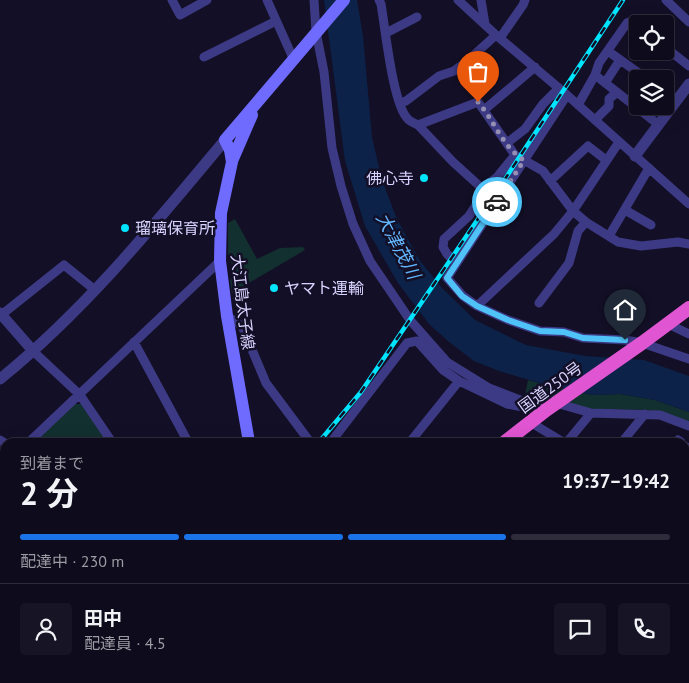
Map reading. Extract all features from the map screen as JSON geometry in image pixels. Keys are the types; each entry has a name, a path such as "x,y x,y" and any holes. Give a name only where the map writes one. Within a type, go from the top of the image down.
{"highway":[{"name":"国道250号","path":"511,438 545,406 642,343 689,308"}],"main road":[{"path":"225,140 344,0"},
{"path":"232,162 250,120 263,96"},
{"name":"大江島太子線","path":"225,140 230,150 232,162 221,213 220,261 247,438"}],"street":[{"path":"172,0 180,15 207,0"},
{"path":"267,0 293,58"},
{"path":"314,0 332,148 341,186 353,224 370,261 410,320 447,362 489,388 545,406 591,413 660,415 689,426"},
{"path":"379,0 386,33 387,51 400,103 408,120 418,125 453,162 485,191"},
{"path":"458,0 689,202"},
{"path":"482,0 485,24"},
{"path":"400,103 406,102 439,76 454,71 498,36 525,0"},
{"path":"666,0 689,22"},
{"path":"386,33 417,17"},
{"path":"204,57 276,22"},
{"path":"578,105 595,74 599,62 629,22"},
{"path":"674,54 689,66"},
{"path":"606,83 616,57 634,70"},
{"path":"484,110 534,67"},
{"path":"595,74 617,92 629,98"},
{"path":"635,156 689,84"},
{"path":"507,143 525,129 543,104 559,88"},
{"path":"595,120 609,106 609,99 617,92"},
{"path":"568,95 447,278 462,296 477,306 508,320 540,331 564,332 583,338 625,340 642,343 689,359"},
{"path":"418,125 478,102 515,155 543,171 573,211 586,222 618,242 641,246 678,242 689,244"},
{"path":"649,115 659,125"},
{"path":"0,380 34,352 95,290 160,218 225,140"},
{"path":"477,306 554,234 573,211 619,142"},
{"path":"550,181 588,146 606,160"},
{"path":"456,263 443,247 444,239 469,216 488,184 497,177 515,155"},
{"path":"609,236 649,168"},
{"path":"625,210 651,225"},
{"path":"539,303 570,263 578,231 586,222"},
{"path":"33,438 220,261"},
{"path":"95,290 64,265 0,314 34,352 80,395 109,438"},
{"path":"227,316 242,326 266,383 307,438"},
{"path":"668,324 689,334"},
{"path":"334,438 407,344 417,341 443,370 459,381 507,404 523,407 545,406"},
{"path":"134,342 186,438"},
{"path":"413,438 459,381"},
{"path":"570,438 591,413"},
{"path":"625,438 645,414"},
{"path":"530,422 556,438"}],"green space":[{"path":"235,219 257,259 280,248 303,247 305,250 232,293 230,280 237,273 228,257 228,223"},
{"path":"528,380 593,395 620,394 655,400 689,412 689,423 651,410 593,409 535,399 525,395"},
{"path":"75,404 81,404 104,438 39,438"}],"water":[{"name":"大津茂川","path":"324,0 357,0 363,36 372,137 382,180 397,219 420,261 443,289 475,320 526,345 585,356 644,360 689,376 689,412 655,400 620,394 593,395 553,387 499,371 474,361 429,324 398,283 365,226 345,161"}],"railway":[{"path":"322,438 361,392 623,0"}],"way so far":[{"path":"478,102 515,155 524,160 497,202"}],"place":[{"name":"佛心寺","path":"424,178"},
{"name":"瑠璃保育所","path":"125,228"},
{"name":"ヤマト運輸","path":"274,288"}],"route":[{"path":"497,202 447,278 462,296 477,306 508,320 540,331 564,332 583,338 625,340"}]}
